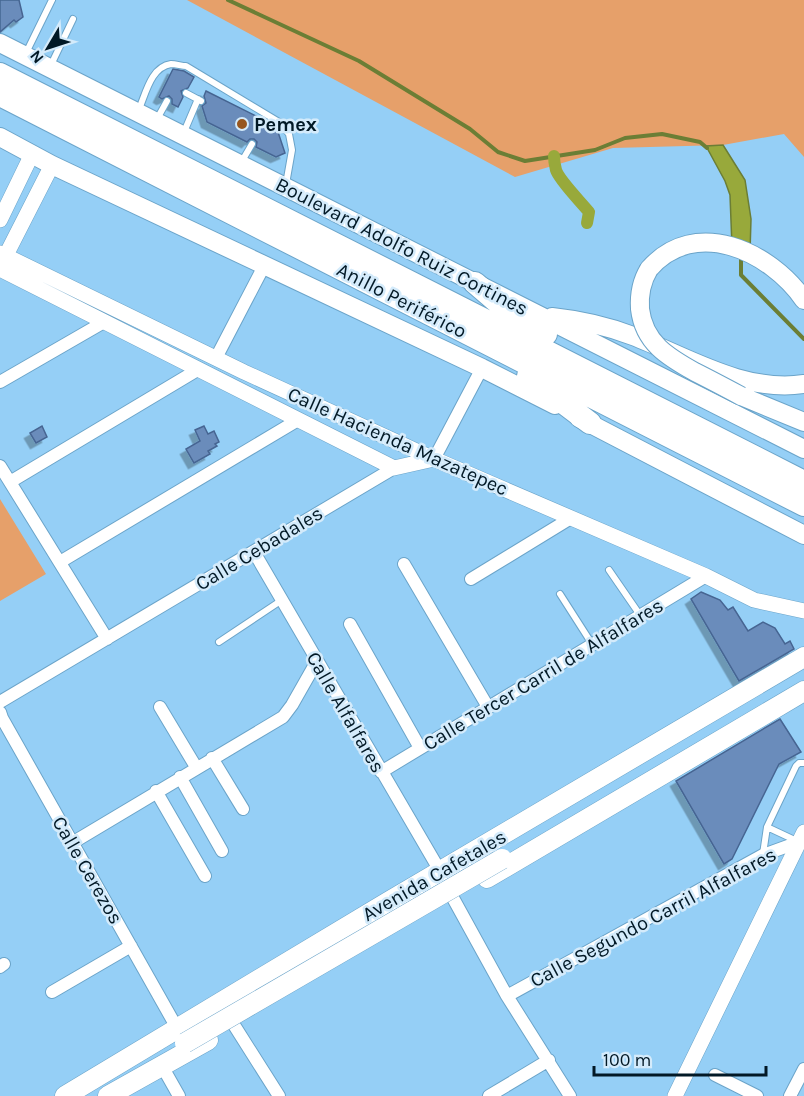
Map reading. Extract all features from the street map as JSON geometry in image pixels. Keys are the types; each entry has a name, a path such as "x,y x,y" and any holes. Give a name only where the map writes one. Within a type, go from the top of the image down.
{"highway":[{"name":"Anillo Periférico","path":"0,74 804,482"},
{"name":"Anillo Periférico","path":"0,95 804,505"},
{"path":"475,283 511,314 578,354 628,392"},
{"path":"484,342 590,423"}],"main road":[{"name":"Boulevard Adolfo Ruiz Cortines","path":"0,43 804,449"},
{"path":"0,137 52,165 482,368 804,535"},
{"path":"804,300 787,279 753,255 725,245 702,242 685,244 669,251 649,269 642,284 639,299 643,325 651,341 670,358 741,396 804,422"},
{"path":"541,316 578,320 614,329 728,376 775,386 804,384"},
{"name":"Avenida Cafetales","path":"66,1096 181,1035 387,902 804,657"},
{"path":"460,860 467,859 498,842 525,831 804,665"},
{"path":"98,1096 181,1035 804,684"},
{"name":"Avenida Cafetales","path":"108,1096 400,929 804,691"},
{"path":"387,902 395,900 405,907 407,916 400,929"}],"street":[{"path":"0,220 32,154"},
{"path":"2,261 52,165"},
{"name":"Calle Hacienda Mazatepec","path":"2,261 57,290 216,358 434,459 706,576 754,600 804,611"},
{"path":"216,358 264,266"},
{"name":"Calle Hacienda Mazatepec","path":"57,290 104,322 394,468"},
{"path":"0,382 104,322"},
{"path":"434,459 482,368"},
{"path":"10,482 199,369"},
{"path":"237,389 244,372"},
{"path":"60,562 298,420"},
{"name":"Calle Cebadales","path":"0,702 394,468 434,459"},
{"path":"0,466 107,639"},
{"path":"471,579 571,518"},
{"name":"Calle Alfalfares","path":"254,552 440,871"},
{"path":"404,564 488,707"},
{"name":"Calle Tercer Carril de Alfalfares","path":"381,772 706,576"},
{"path":"350,624 420,748"},
{"path":"72,843 283,717 317,661"},
{"path":"160,707 196,767"},
{"name":"Calle Cerezos","path":"0,712 181,1035"},
{"path":"212,758 243,809"},
{"path":"180,777 222,852"},
{"path":"156,791 204,876"},
{"path":"675,1096 802,837"},
{"name":"Calle Segundo Carril Alfalfares","path":"507,996 763,855 802,837"},
{"path":"453,898 507,996 570,1096"},
{"path":"52,992 131,946"},
{"path":"234,1025 279,1096"},
{"path":"489,1096 549,1060"},
{"path":"162,1066 179,1096"},
{"path":"790,1096 803,1073"},
{"path":"715,1075 757,1096"}],"lane":[{"path":"25,56 52,0"},
{"path":"50,68 73,19"},
{"path":"138,113 150,82 157,71 171,64 186,66 279,122 289,134 292,150 286,187"},
{"path":"182,135 200,100 186,93"},
{"path":"156,122 167,101"},
{"path":"241,164 252,144"},
{"path":"609,570 640,615"},
{"path":"560,594 592,644"},
{"path":"219,642 282,600"},
{"path":"763,855 767,827 796,766 804,763"},
{"path":"767,827 802,837"}],"shaded area":[{"path":"187,0 804,0 804,157 784,134 723,145 613,148 515,177"},
{"path":"723,145 745,180 751,219 750,252 732,247 730,195 706,146"},
{"path":"0,499 46,574 0,601"}],"building":[{"path":"0,0 19,0 23,17 16,22 14,20 0,32"},
{"path":"173,69 184,71 194,77 188,88 181,91 183,97 178,107 172,104 169,96 162,99 159,97"},
{"name":"Pemex","path":"206,91 276,126 285,153 276,157 256,147 257,142 254,139 247,142 207,122 202,106 206,103 204,96"},
{"path":"42,426 47,437 36,443 30,433"},
{"path":"204,426 208,434 214,431 219,442 215,444 217,446 208,451 210,454 194,463 186,449 200,441 195,430"},
{"path":"701,592 720,600 728,610 733,607 748,631 763,622 775,628 785,644 790,641 794,649 739,681 691,599"},
{"path":"780,719 801,752 779,764 732,859 724,864 676,781"}],"waterway":[{"path":"228,0 359,61 470,129 498,152 525,161 595,150 625,138 662,134 700,142 707,148"},
{"path":"554,156 558,174 589,212 587,223"},
{"path":"741,258 741,275 804,339"}],"place":[{"name":"Pemex","path":"242,124"}]}
